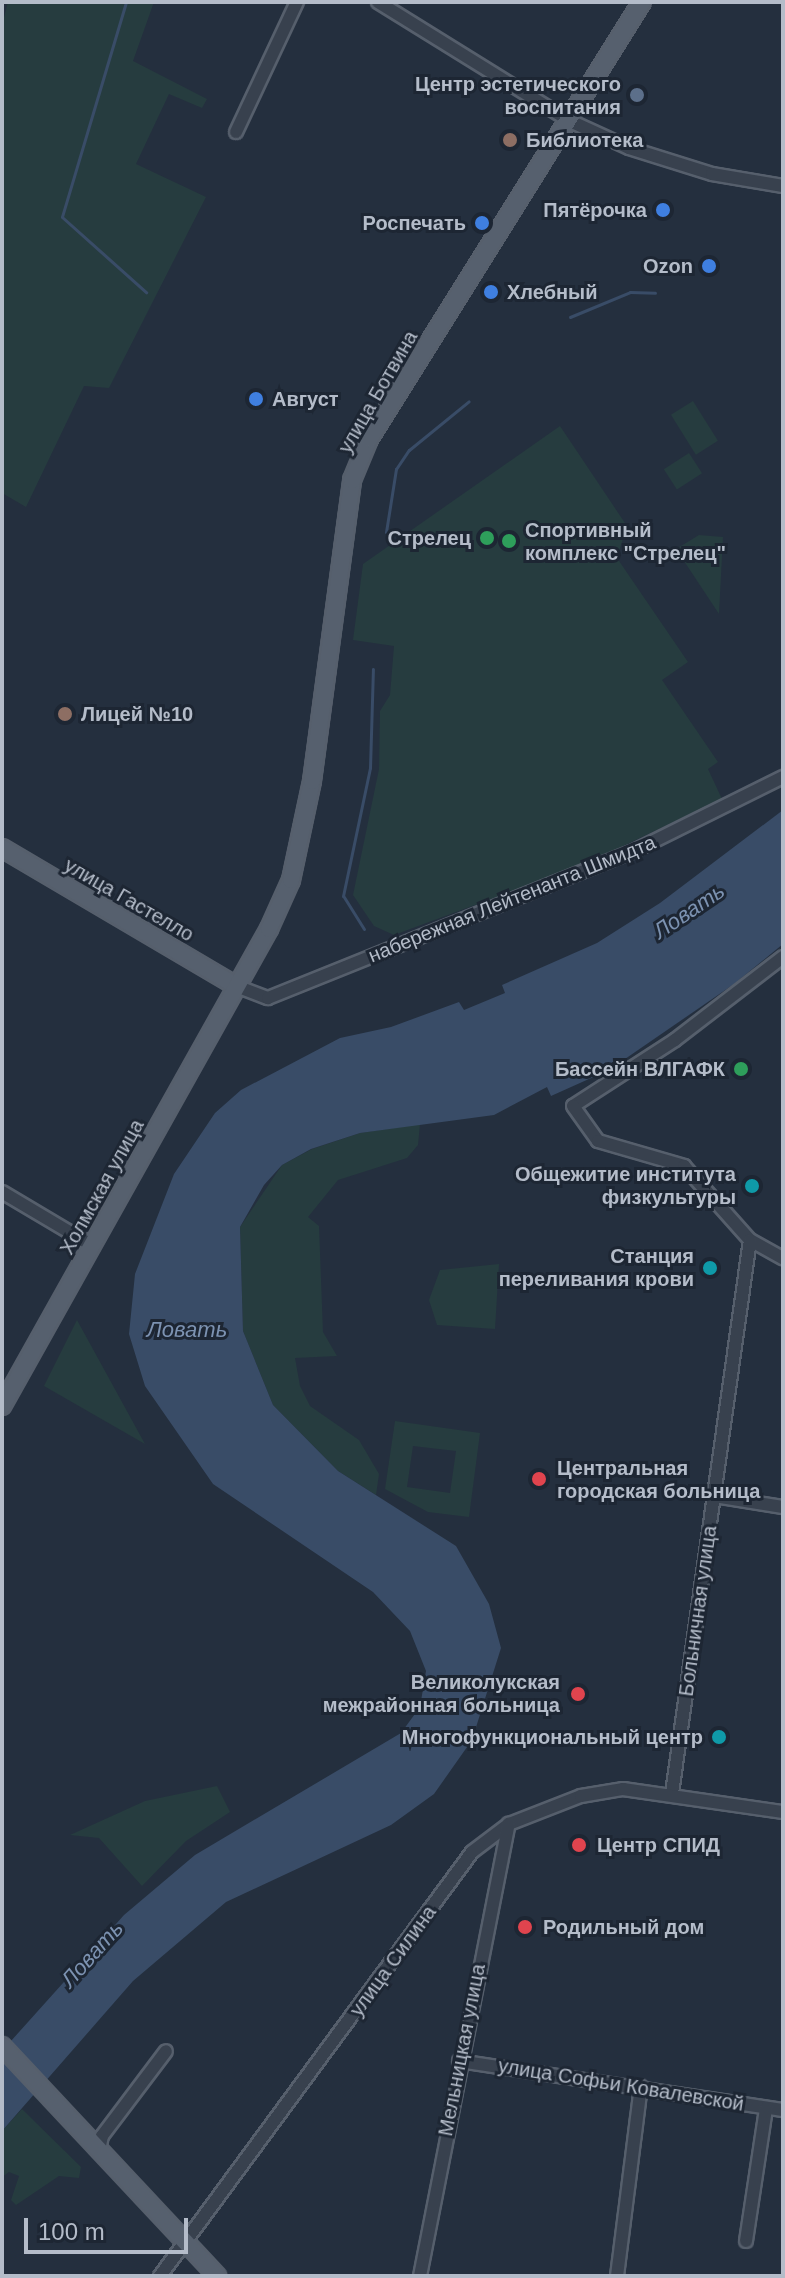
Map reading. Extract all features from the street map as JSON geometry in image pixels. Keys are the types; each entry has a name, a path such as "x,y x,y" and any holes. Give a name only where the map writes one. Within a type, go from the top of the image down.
{"main road":[{"name":"улица Ботвина","path":"236,986 291,880 312,781 352,480 384,414 642,2"},
{"name":"улица Гастелло","path":"2,848 236,986"},
{"name":"Холмская улица","path":"2,1406 236,986"},
{"path":"2,2046 217,2276"}],"street":[{"path":"236,132 297,2"},
{"path":"378,2 570,121 629,148 712,174 783,186"},
{"name":"набережная Лейтенанта Шмидта","path":"236,986 268,998 632,852 783,777"},
{"path":"783,957 675,1040 573,1106 598,1141 684,1166 750,1240 783,1258"},
{"path":"2,1192 93,1246"},
{"name":"Больничная улица","path":"672,1793 750,1240"},
{"path":"714,1496 783,1507"},
{"name":"улица Силина","path":"160,2276 472,1852 509,1824 581,1796 623,1789 672,1793 783,1812"},
{"name":"Мельницкая улица","path":"420,2276 459,2061 509,1824"},
{"path":"99,2150 102,2136 166,2051"},
{"name":"улица Софьи Ковалевской","path":"459,2061 783,2110"},
{"path":"617,2276 641,2087"},
{"path":"746,2241 766,2108"}],"green space":[{"path":"8,2 154,2 133,61 207,99 202,108 169,94 136,164 206,197 109,388 84,386 26,507 2,493 2,25"},
{"path":"693,401 718,441 696,455 671,415"},
{"path":"560,426 627,526 617,558 688,662 662,680 718,762 708,769 722,799 585,864 394,935 374,926 353,895 379,769 380,711 390,695 394,646 353,640 363,564"},
{"path":"689,453 702,473 677,489 664,469"},
{"path":"699,535 723,537 719,614 676,549"},
{"path":"420,1124 418,1145 407,1158 338,1180 308,1217 319,1226 323,1332 337,1356 295,1358 300,1386 310,1406 359,1440 379,1474 376,1495 338,1471 273,1405 243,1331 240,1227 282,1165 312,1149 360,1133"},
{"path":"499,1264 495,1329 437,1325 429,1300 440,1270"},
{"path":"77,1320 145,1444 44,1386"},
{"path":"395,1421 480,1433 469,1517 428,1512 385,1489","holes":["413,1446 456,1451 450,1493 407,1487"]},
{"path":"217,1786 230,1812 186,1841 142,1886 99,1838 70,1835 145,1801"},
{"path":"22,2109 81,2167 79,2178 59,2176 16,2205 11,2200 19,2176 9,2172 2,2177 2,2131"}],"water":[{"name":"Ловать","path":"783,810 783,944 734,984 609,1070 551,1096 547,1087 494,1115 360,1133 311,1149 282,1165 264,1185 240,1227 243,1331 273,1405 338,1471 456,1546 489,1604 501,1648 472,1740 434,1794 391,1825 226,1902 133,1981 2,2131 2,2051 124,1915 195,1855 401,1733 420,1707 426,1671 410,1631 373,1592 213,1484 145,1386 129,1334 135,1274 174,1174 215,1113 241,1090 340,1038 391,1027 459,1002 464,1010 505,993 502,985 597,943 660,903"}],"waterway":[{"path":"126,2 62,217 146,292"},
{"path":"570,317 630,292 655,293"},
{"path":"386,532 396,469 409,450 469,401"},
{"path":"364,929 343,896 370,768 373,669"}],"place":[{"name":"Центр эстетического воспитания","path":"637,95"},
{"name":"Библиотека","path":"510,140"},
{"name":"Пятёрочка","path":"663,210"},
{"name":"Роспечать","path":"482,223"},
{"name":"Ozon","path":"709,266"},
{"name":"Хлебный","path":"491,292"},
{"name":"Август","path":"256,399"},
{"name":"Стрелец","path":"487,538"},
{"name":"Спортивный комплекс \"Стрелец\"","path":"509,541"},
{"name":"Лицей №10","path":"65,714"},
{"name":"Бассейн ВЛГАФК","path":"741,1069"},
{"name":"Общежитие института физкультуры","path":"752,1186"},
{"name":"Станция переливания крови","path":"710,1268"},
{"name":"Центральная городская больница","path":"539,1479"},
{"name":"Великолукская межрайонная больница","path":"578,1694"},
{"name":"Многофункциональный центр","path":"719,1737"},
{"name":"Центр СПИД","path":"579,1845"},
{"name":"Родильный дом","path":"525,1927"}]}
